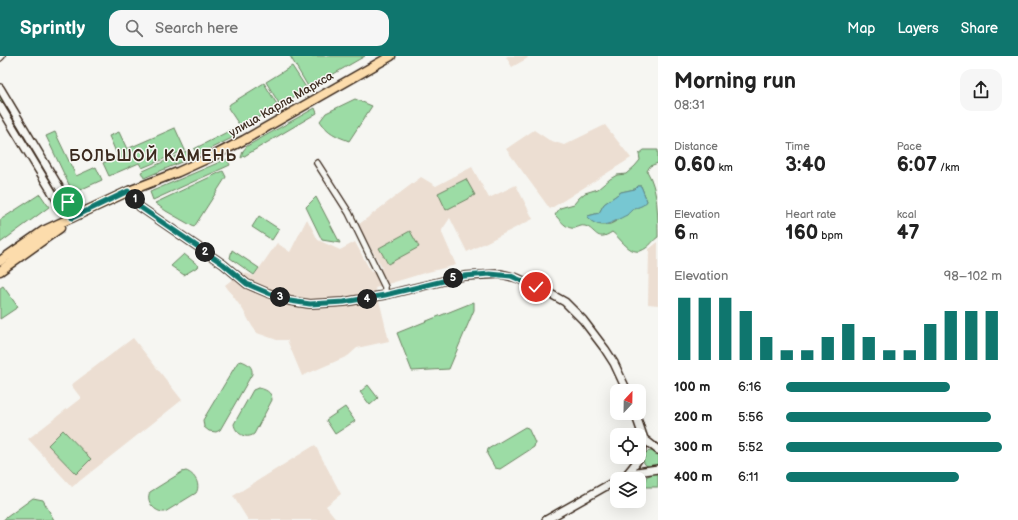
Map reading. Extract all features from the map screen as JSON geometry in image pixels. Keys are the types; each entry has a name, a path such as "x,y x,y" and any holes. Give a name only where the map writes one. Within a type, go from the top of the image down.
{"main road":[{"name":"улица Карла Маркса","path":"0,261 43,231 128,191 178,172 244,140 391,56"},
{"name":"улица Карла Маркса","path":"0,270 72,218"}],"street":[{"path":"0,88 68,202 72,218"},
{"path":"0,106 61,207 72,218"},
{"path":"317,163 349,213 384,287 385,295"},
{"path":"128,191 140,207 223,264 247,284 290,301 310,304 344,302 385,295 464,276 501,274 517,278 565,302 583,320 605,349 614,363 624,384"},
{"path":"646,440 657,450"},
{"path":"646,450 648,448 657,450"},
{"path":"642,464 643,466 655,469"},
{"path":"638,472 655,469"},
{"path":"546,520 610,484"}],"shaded area":[{"path":"527,56 528,58 512,67 506,57"},
{"path":"605,125 631,158 550,209 506,149 534,130 549,140 564,145"},
{"path":"472,167 489,198 516,185 533,219 467,252 450,218 442,230 442,233 456,265 375,288 389,341 357,348 348,356 302,376 287,340 277,340 257,333 225,285 242,272 254,276 277,243 290,252 307,219 318,240 340,250 355,242 371,272 382,268 358,225 421,177 436,186"},
{"path":"658,242 658,305 648,304 649,249"},
{"path":"133,338 182,400 72,487 28,439 81,398 71,385"},
{"path":"315,445 341,494 326,506 337,520 248,520 233,496"}],"green space":[{"path":"290,56 365,56 309,88"},
{"path":"292,66 307,89 280,105 266,82"},
{"path":"264,83 278,106 243,126 238,123 228,108 230,104"},
{"path":"0,95 49,177 48,178 0,99"},
{"path":"355,99 372,106 349,141 333,134 320,121 326,113"},
{"path":"315,108 317,113 241,158 243,151 247,146"},
{"path":"175,128 185,150 142,168 139,163 109,176 103,163 118,157 109,136 119,132 127,149"},
{"path":"233,129 234,135 232,138 197,155 194,149"},
{"path":"55,132 76,176 96,167 102,180 73,193 46,136"},
{"path":"644,150 658,150 658,163 650,166 647,171 651,178 655,194 658,237 648,247 641,251 631,250 612,232 607,235 599,236 585,226 569,228 555,215 560,208 574,204 585,193 598,189 617,175 626,174 640,160 639,154","holes":["641,186 647,201 620,217 617,221 601,225 593,222 587,217 599,213 604,204 621,192"]},
{"path":"187,151 188,159 144,178 141,172"},
{"path":"227,159 230,165 153,200 150,192"},
{"path":"223,171 226,177 194,227 155,203"},
{"path":"466,179 475,195 446,210 438,193"},
{"path":"40,194 49,207 0,243 0,220"},
{"path":"316,197 340,243 322,240 306,207"},
{"path":"259,216 279,229 272,240 252,227"},
{"path":"410,231 419,247 388,264 379,248"},
{"path":"232,250 259,268 254,275 230,258"},
{"path":"184,254 199,266 184,275 171,266"},
{"path":"3,286 18,307 0,319 0,288"},
{"path":"474,302 474,310 449,369 412,371 397,333"},
{"path":"241,361 250,366 252,369 252,374 220,430 216,432 209,431 204,427 203,420 236,365"},
{"path":"368,385 378,398 370,405 360,392"},
{"path":"258,388 268,391 272,397 272,400 254,434 251,436 244,436 236,430 234,424 253,390"},
{"path":"345,407 355,421 335,434 326,420"},
{"path":"525,427 528,428 535,443 534,447 500,469 495,468 487,454 488,449"},
{"path":"63,430 91,459 76,474 48,445"},
{"path":"651,451 658,456 658,462 651,467 646,464 646,454"},
{"path":"186,471 189,472 196,480 198,487 196,493 165,512 158,511 150,503 150,492"},
{"path":"658,473 658,487 646,487 646,477"},
{"path":"33,498 43,500 54,520 3,520"}],"water":[{"path":"638,186 641,186 647,201 632,210 627,215 611,223 602,225 592,222 587,217 599,213 604,204 621,192 635,189"}],"district":[{"name":"БОЛЬШОЙ КАМЕНЬ","path":"153,155"}],"route":[{"path":"68,202 72,218 128,191 140,207 223,264 247,284 290,301 310,304 332,304 385,295 464,276 490,274 511,276 536,287"}]}
